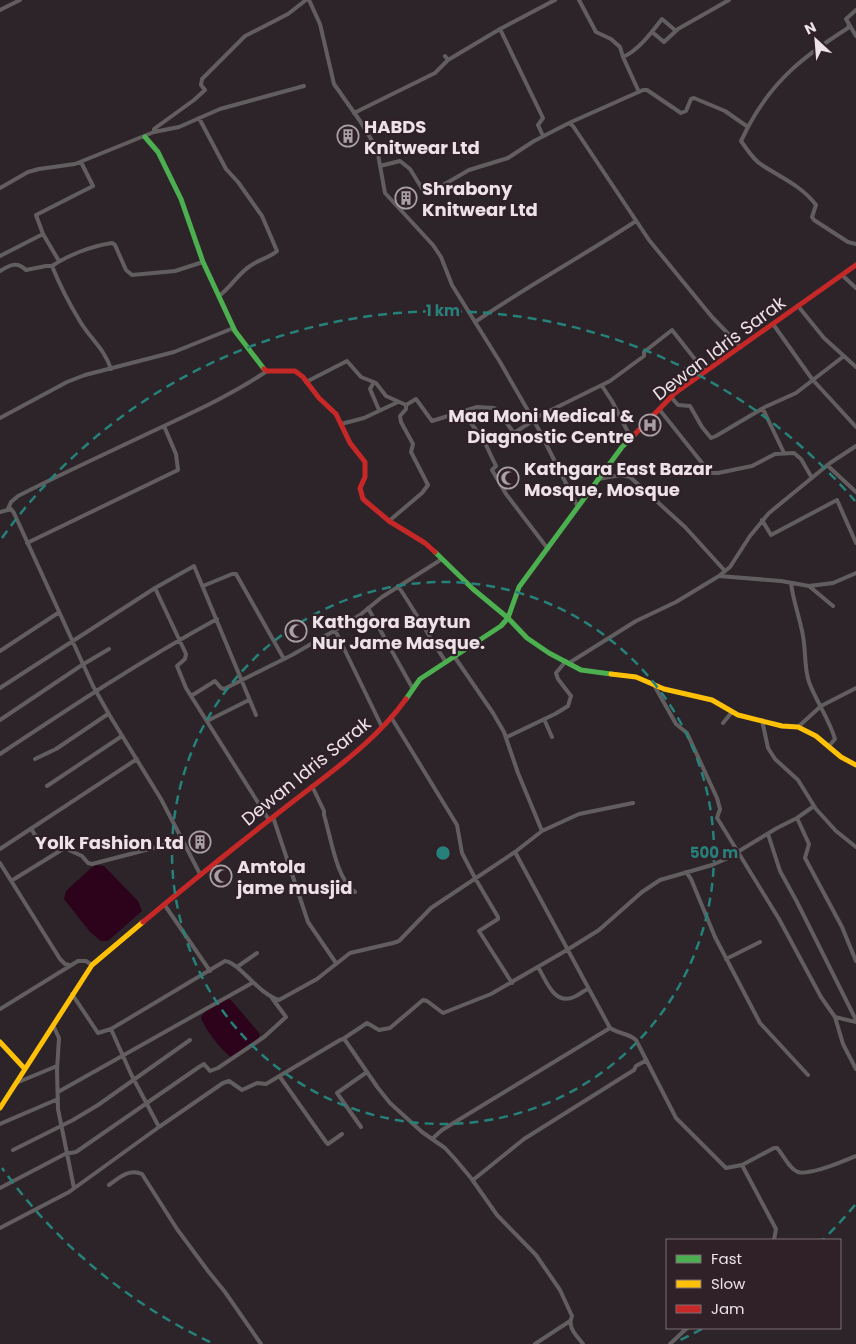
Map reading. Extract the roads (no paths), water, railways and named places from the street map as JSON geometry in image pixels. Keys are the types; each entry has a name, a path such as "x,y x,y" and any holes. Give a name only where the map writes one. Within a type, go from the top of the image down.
{"main road":[{"path":"145,137 158,152 181,199 203,262 236,331 261,367 267,371 295,371 336,414 350,443 366,464 365,477 360,487 363,499 371,507 389,521 425,543 473,589 508,618 527,638 581,670 636,676 664,689 712,700 738,715 782,726 798,727 809,731 842,757 856,765"},
{"name":"Dewan Idris Sarak","path":"0,1108 92,965 200,874 355,753 391,717 420,679 501,626 508,618 519,587 598,479 622,447 671,397 856,265"},
{"path":"0,1042 25,1068"}],"street":[{"path":"0,10 20,0"},
{"path":"154,132 154,129 205,90 201,85 202,79 245,36 288,14 307,0 320,24 334,84 377,149 385,193 433,244 441,258 452,286 533,420 559,467 578,507"},
{"path":"354,114 435,73 447,58 556,0"},
{"path":"579,0 596,32 611,39 620,47 639,92"},
{"path":"652,32 664,42 676,31 729,0"},
{"path":"856,10 846,19 856,36"},
{"path":"623,57 652,32 662,19 676,31"},
{"path":"849,24 848,28 810,52 795,65 762,104 741,141 760,164 779,175 816,204 812,217 814,220 848,242 856,244"},
{"path":"500,29 543,118 538,124 543,136"},
{"path":"0,188 28,172 75,164 154,132 179,127 220,109 304,86"},
{"path":"380,166 400,160 410,169 426,195 469,170 508,158 543,136 569,123 647,90 681,113 686,112 691,100 694,98 699,99 725,111 748,127"},
{"path":"199,118 226,169 238,182 262,216 277,251 251,265 241,273 230,288 219,296"},
{"path":"569,123 573,126 648,240 688,289 741,347"},
{"path":"59,261 43,234 36,215 93,186 81,162"},
{"path":"475,322 636,220"},
{"path":"0,256 43,234"},
{"path":"0,271 12,264 21,265 26,270 52,266 59,261 103,244 112,243 115,245 126,270 132,276 175,271 203,262"},
{"path":"52,266 59,284 82,324 100,346 111,369"},
{"path":"842,275 856,288"},
{"path":"798,306 824,338 856,368"},
{"path":"773,324 812,379 856,427"},
{"path":"0,418 67,382 174,352 231,329 236,331"},
{"path":"389,521 422,493 428,485 411,452 413,444 401,422 400,416 406,409 406,405 416,399 432,421 477,407 494,408 514,432 533,420 602,386 624,372 644,356 644,352 672,330 705,372"},
{"path":"671,397 678,405 690,406 711,438 796,393 844,356"},
{"path":"306,382 347,361 361,377 374,382 386,396 406,405"},
{"path":"0,512 8,509 11,502 18,496 211,404 267,371"},
{"path":"374,382 370,389 380,410"},
{"path":"602,386 631,438"},
{"path":"341,424 357,421 398,402"},
{"path":"659,409 710,473 718,474 752,466 775,454 794,453 801,460 812,478"},
{"path":"763,409 784,453"},
{"path":"463,412 484,441 496,466 492,470 506,494 548,549"},
{"path":"27,543 178,470 176,454 164,426"},
{"path":"507,737 568,706 571,696 558,679 557,672 568,662 636,621 676,602 719,576 730,567 762,520 827,465 856,446"},
{"path":"827,465 856,492"},
{"path":"598,479 621,476 630,477 685,526 700,546 725,571"},
{"path":"762,520 771,535 837,500 856,543"},
{"path":"8,509 11,509 14,513 71,642 95,690 162,799 200,874"},
{"path":"191,696 215,681 224,690 284,659 335,630 398,586 442,559"},
{"path":"0,688 155,588 193,566 256,715"},
{"path":"719,576 809,586 833,583 856,573"},
{"path":"203,586 236,574 284,659"},
{"path":"791,583 792,594 803,633 804,658 808,677 835,739 829,746"},
{"path":"398,586 413,607 424,630 446,662"},
{"path":"809,586 833,606"},
{"path":"155,588 180,639 186,656 178,664 178,669 191,696 271,818 308,922 336,963"},
{"path":"368,608 413,689"},
{"path":"0,651 58,613"},
{"path":"0,754 95,690 217,619"},
{"path":"335,630 382,727"},
{"path":"0,720 82,665 109,650"},
{"path":"454,656 507,737 518,773 542,832"},
{"path":"652,683 676,724 687,733 717,798 720,809 717,818 779,919 817,991 835,1017 843,1044 856,1069"},
{"path":"798,727 821,706 856,688"},
{"path":"207,721 250,700"},
{"path":"723,723 732,712"},
{"path":"36,759 56,749 108,714"},
{"path":"391,717 456,825 460,846 498,919 479,931 512,983"},
{"path":"544,719 552,737"},
{"path":"762,720 768,748 774,759 798,780 814,806 836,831 856,847"},
{"path":"47,786 122,736"},
{"path":"0,850 137,759"},
{"path":"312,786 324,811 342,873 349,888 355,892"},
{"path":"278,1002 317,979 350,953 399,940 431,908 542,832 579,814 633,803"},
{"path":"0,1228 74,1188 217,1087 229,1081 242,1090 257,1084 266,1084 367,1023 379,1030 390,1028 423,1000 444,1013 491,994 606,925 642,892 660,880 712,865 797,818 814,806"},
{"path":"797,818 809,844 805,858 842,928 856,962"},
{"path":"32,830 38,840 49,841 82,856 88,863 92,864 161,846 181,837"},
{"path":"768,834 780,871 856,1021"},
{"path":"11,881 63,849"},
{"path":"515,852 610,1028 622,1034 631,1035 636,1040 645,1061 676,1118 726,1168 742,1165 774,1148 777,1148 793,1169 798,1172 830,1166 856,1156"},
{"path":"0,863 60,959 69,965"},
{"path":"686,872 691,879 726,958 760,1023 808,1075"},
{"path":"164,904 210,971"},
{"path":"726,958 760,942"},
{"path":"237,967 257,953"},
{"path":"0,1009 78,960 86,961 92,965"},
{"path":"0,1188 68,1153 76,1152 204,1064 210,1071 218,1068 264,1037 286,1017 278,1002 252,982 237,967 225,961 111,1029 98,1033 72,994"},
{"path":"538,967 555,996 561,999 572,998 588,989"},
{"path":"58,1092 252,982"},
{"path":"835,1017 856,1021"},
{"path":"53,1025 59,1038 57,1066 61,1126 74,1188"},
{"path":"432,1139 442,1130 610,1028"},
{"path":"111,1029 146,1104 159,1127"},
{"path":"343,1039 390,1103 422,1132 445,1148 473,1180 497,1215 542,1263 565,1299 572,1316 570,1326 583,1344"},
{"path":"13,1150 98,1105 190,1040"},
{"path":"473,1180 524,1139 612,1085 645,1061"},
{"path":"16,1083 57,1066"},
{"path":"362,1127 337,1093 367,1072"},
{"path":"280,1077 328,1144 342,1134"},
{"path":"0,1124 58,1099"},
{"path":"742,1165 776,1230 774,1239"},
{"path":"109,1185 130,1172 136,1171 142,1174 177,1229 225,1292 261,1344"},
{"path":"535,1344 570,1321"},
{"path":"670,1344 686,1329"}],"place":[{"name":"HABDS Knitwear Ltd","path":"348,136"},
{"name":"Shrabony Knitwear Ltd","path":"406,198"},
{"name":"Maa Moni Medical & Diagnostic Centre","path":"650,425"},
{"name":"Kathgara East Bazar Mosque, Mosque","path":"508,478"},
{"name":"Kathgora Baytun Nur Jame Masque.","path":"296,631"},
{"name":"Yolk Fashion Ltd","path":"200,842"},
{"name":"Amtola jame musjid","path":"221,876"}]}
